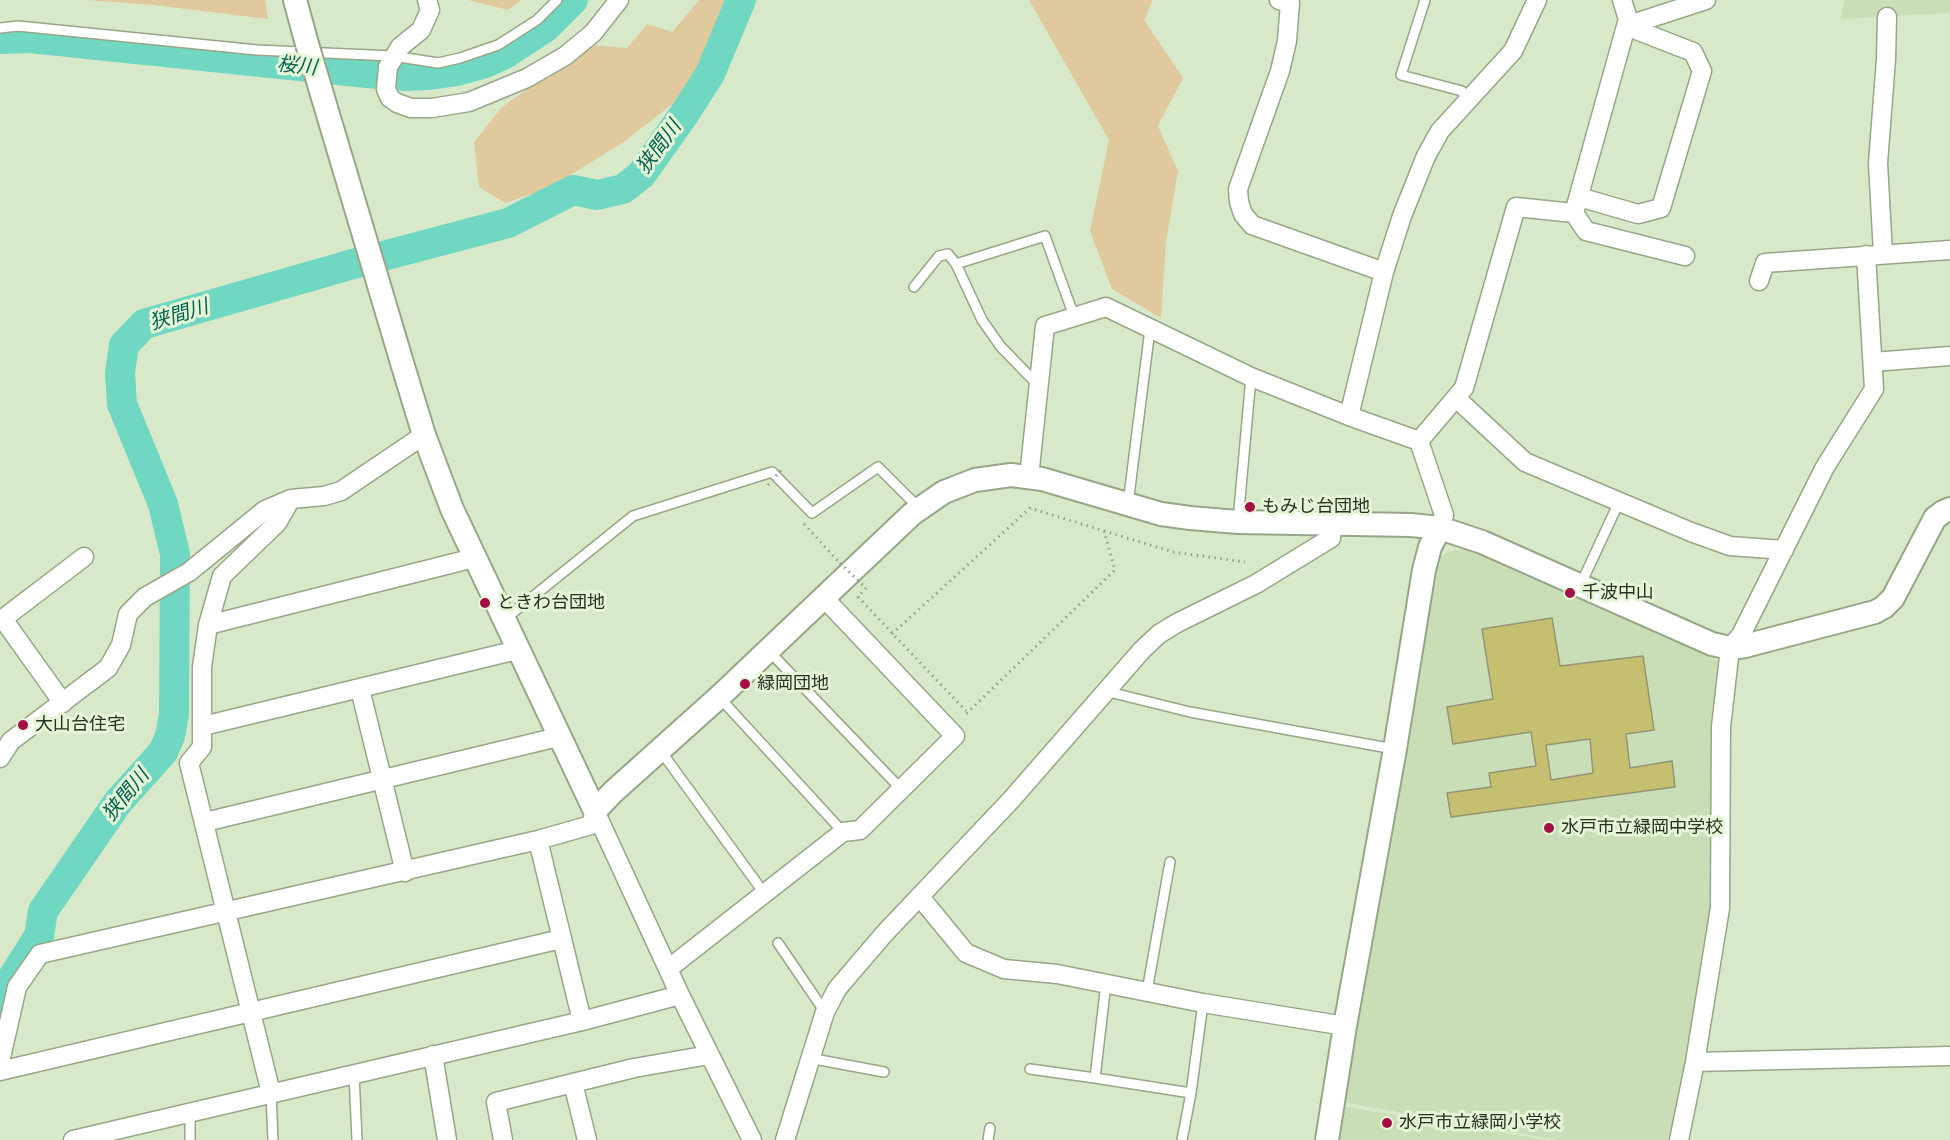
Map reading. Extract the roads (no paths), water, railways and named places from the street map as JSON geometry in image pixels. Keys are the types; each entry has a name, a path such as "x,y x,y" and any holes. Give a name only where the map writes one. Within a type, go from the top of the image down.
{"street":[{"path":"295,0 424,435 452,509 680,995 752,1140"},
{"path":"427,0 430,10 421,30 400,47 390,62 386,89 390,98 396,103 411,108 432,108 482,98 527,78 565,56 593,33 619,0"},
{"path":"1279,0 1290,3 1287,40 1276,82 1238,189 1243,214 1252,225 1384,272"},
{"path":"1349,416 1384,272 1402,216 1426,156 1440,131 1513,51 1537,0"},
{"path":"1622,0 1629,19 1577,205 1586,231 1684,256"},
{"path":"1626,26 1706,0"},
{"path":"1679,1140 1695,1062 1720,908 1721,727 1730,648 1741,635 1825,467 1874,389 1874,255 1887,16"},
{"path":"1419,441 1464,388 1516,207 1577,205 1638,214 1661,208 1702,71 1692,52 1626,26"},
{"path":"1759,281 1765,263 1950,250"},
{"path":"1029,477 1046,326 1106,307 1251,377 1419,441"},
{"path":"1873,362 1950,356"},
{"path":"1456,398 1525,462 1691,532 1730,546 1784,550"},
{"path":"0,758 11,741 108,668 121,645 128,614 145,597 189,572 265,510 291,499 324,496 341,491 424,435"},
{"path":"1327,1140 1424,570 1430,547 1444,515 1419,441"},
{"path":"0,1062 17,987 40,954 405,872 591,825 595,811 919,508 944,492 975,480 1011,475 1029,477 1161,514 1190,518 1238,522 1412,525 1440,528 1482,542 1712,644 1730,648 1875,612 1884,607 1893,598 1931,524 1943,512 1950,510"},
{"path":"271,1093 189,763 202,747 202,667 208,625 222,576 277,523 291,499"},
{"path":"785,1140 825,1011 837,989 884,934 1011,800 1105,691 1159,634 1256,584 1331,538 1333,523"},
{"path":"63,703 2,620 84,558"},
{"path":"208,625 474,558"},
{"path":"668,969 843,831 860,830 955,735 824,598"},
{"path":"203,726 517,650"},
{"path":"360,689 405,872"},
{"path":"205,822 558,737"},
{"path":"538,840 582,1020"},
{"path":"920,897 966,953 1004,969 1056,974 1203,1003 1345,1026"},
{"path":"0,1071 561,939"},
{"path":"73,1140 110,1136 190,1113 680,995"},
{"path":"433,1055 447,1140"},
{"path":"503,1140 496,1102 634,1068 710,1055"},
{"path":"1695,1062 1950,1056"},
{"path":"573,1083 587,1140"}],"lane":[{"path":"0,28 18,26 390,62 438,63 482,52 517,34 537,20 557,0"},
{"path":"1425,0 1401,75 1462,91 1467,100"},
{"path":"956,264 1045,236 1074,316"},
{"path":"914,287 939,256 948,254 956,264 982,320 1001,347 1040,387"},
{"path":"1128,504 1150,328"},
{"path":"1238,522 1251,377"},
{"path":"503,620 633,516 772,472 812,513 878,467 919,508"},
{"path":"1580,586 1619,502"},
{"path":"768,650 901,789"},
{"path":"1105,691 1190,712 1395,749"},
{"path":"719,697 843,831"},
{"path":"660,750 764,893"},
{"path":"1148,991 1170,862"},
{"path":"778,943 825,1011"},
{"path":"1095,1078 1106,983"},
{"path":"1182,1140 1203,1003"},
{"path":"809,1058 884,1072"},
{"path":"1030,1069 1191,1093"},
{"path":"354,1074 357,1140"},
{"path":"271,1093 273,1140"},
{"path":"190,1113 190,1140"},
{"path":"988,1140 990,1128"}],"waterway":[{"name":"桜川","path":"0,39 30,38 367,73 429,75 457,71 485,63 505,54 546,27 573,0"},
{"name":"狭間川","path":"0,1017 6,988 39,936 43,911 118,802 163,752 170,736 174,714 175,554 163,504 122,404 120,373 124,345 144,324 353,264 508,223 573,190 597,195 623,189 641,175 710,74 741,0"}],"place":[{"name":"もみじ台団地","path":"1250,507"},
{"name":"千波中山","path":"1570,593"},
{"name":"ときわ台団地","path":"485,603"},
{"name":"緑岡団地","path":"745,684"},
{"name":"大山台住宅","path":"23,725"},
{"name":"水戸市立緑岡中学校","path":"1549,828"},
{"name":"水戸市立緑岡小学校","path":"1387,1123"}]}
